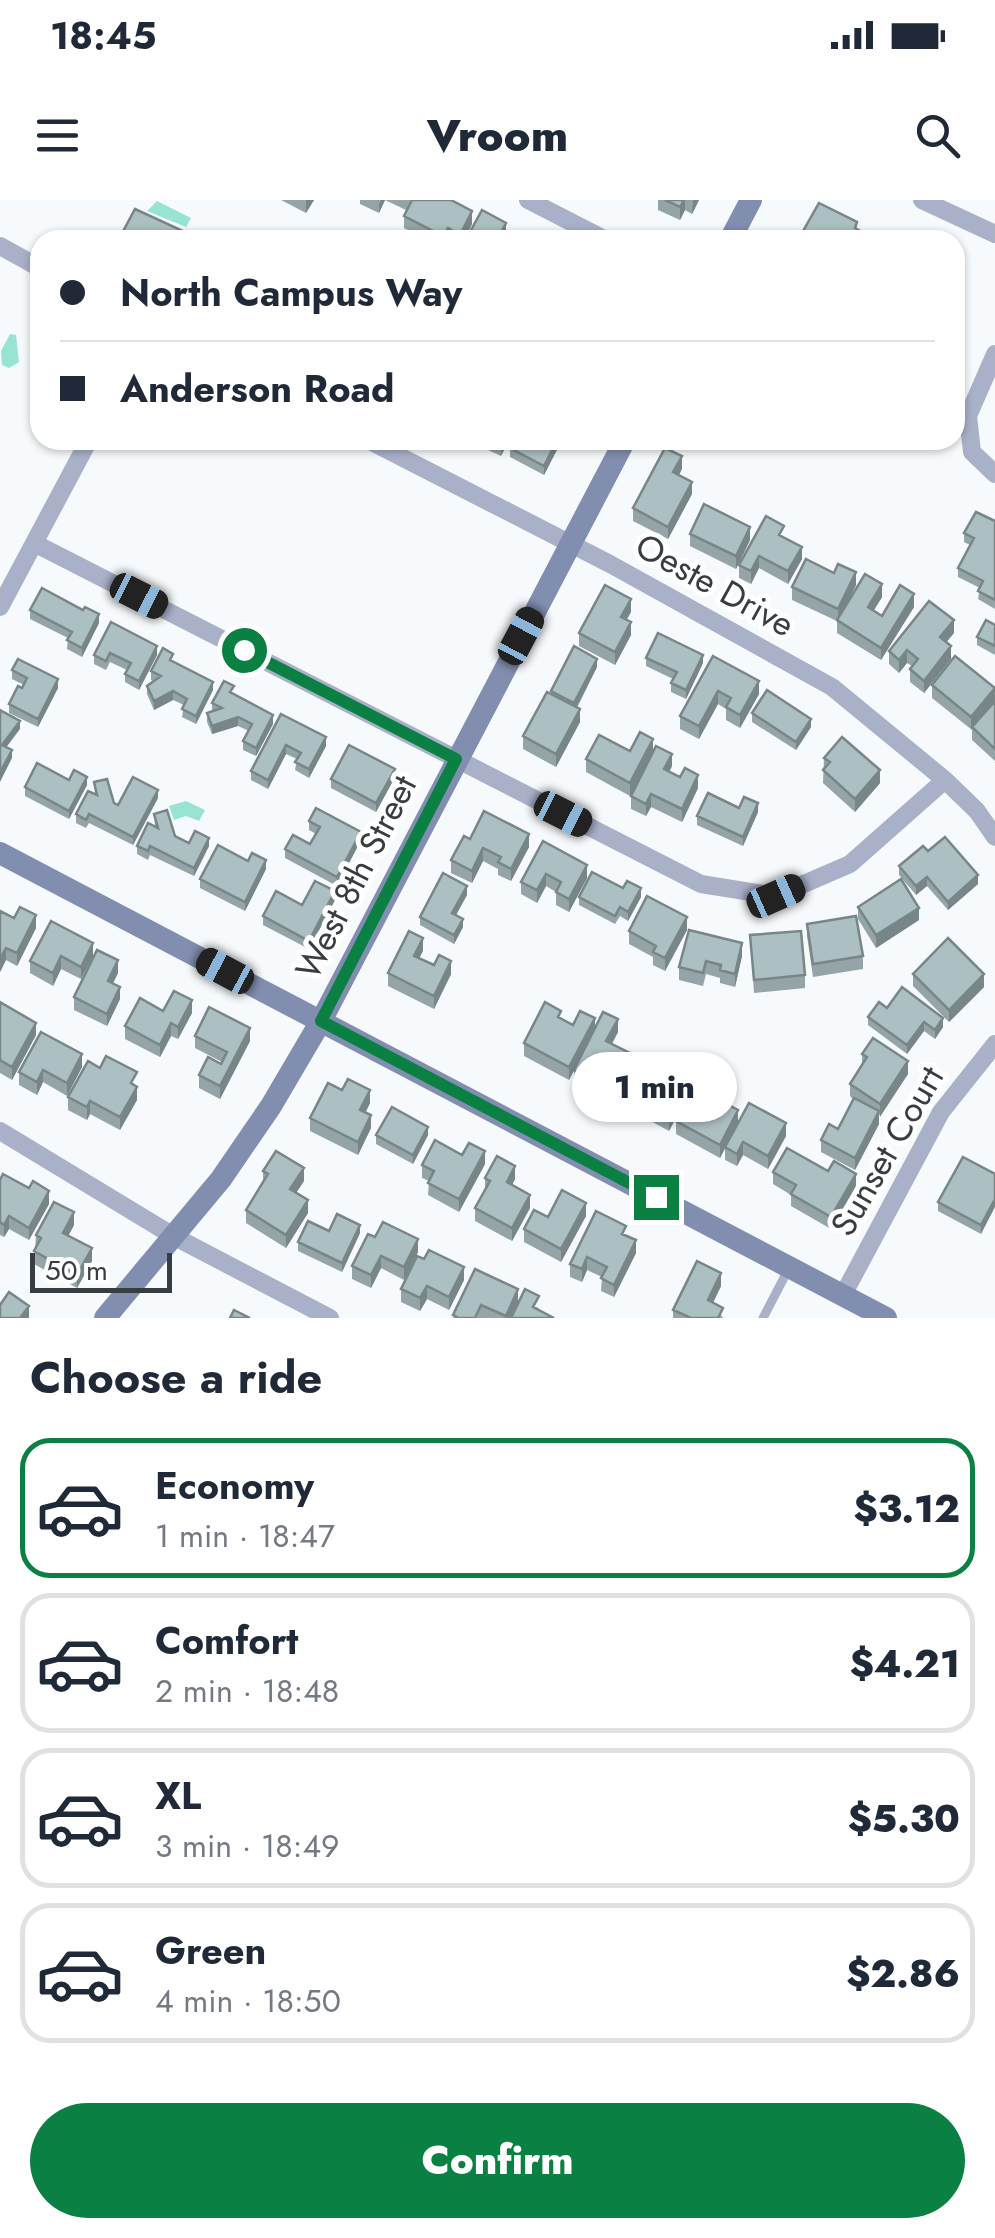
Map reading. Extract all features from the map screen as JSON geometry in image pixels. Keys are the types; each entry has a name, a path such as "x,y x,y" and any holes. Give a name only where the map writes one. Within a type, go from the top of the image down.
{"street":[{"path":"528,200 586,230"},
{"path":"735,230 751,200"},
{"path":"922,200 995,234"},
{"path":"0,246 30,262"},
{"path":"995,354 968,416 972,452 995,474"},
{"path":"0,607 84,450"},
{"name":"Oeste Drive","path":"387,450 832,687 945,780 977,811 995,837"},
{"name":"West 8th Street","path":"105,1318 221,1179 271,1106 321,1021 619,450"},
{"path":"34,542 701,884 776,896 850,864 945,780"},
{"path":"0,854 886,1318"},
{"name":"Sunset Court","path":"843,1295 941,1112 995,1044"},
{"path":"0,1131 175,1237 330,1318"}],"lane":[{"path":"763,1318 789,1267"}],"shaded area":[{"path":"157,201 191,218 186,227 147,211"},
{"path":"10,334 16,335 19,362 9,368 2,365 1,351"},
{"path":"186,801 205,810 199,821 186,816 174,820 169,806"}],"building":[{"path":"412,200 451,200 472,211 462,230 431,230 404,216"},
{"path":"665,200 684,200 680,207"},
{"path":"819,203 857,222 855,228 859,230 804,230"},
{"path":"135,209 181,230 124,230"},
{"path":"482,210 506,223 502,230 471,230"},
{"path":"514,450 552,450 544,466"},
{"path":"664,450 682,456 673,472 692,482 668,527 633,508"},
{"path":"704,504 750,527 736,556 690,534"},
{"path":"976,512 995,521 995,600 978,591 983,581 958,568 974,538 964,533"},
{"path":"766,516 784,526 779,535 802,547 788,571 759,556 751,571 739,565"},
{"path":"806,559 834,573 838,564 856,572 838,609 792,587"},
{"path":"865,574 882,584 868,607 882,616 900,585 914,594 881,648 837,620"},
{"path":"605,585 631,599 621,617 631,622 615,652 579,633"},
{"path":"42,588 83,610 85,607 99,614 82,648 67,640 72,632 30,610"},
{"path":"929,601 954,620 940,637 951,646 924,681 910,669 918,659 907,650 899,660 889,651"},
{"path":"986,620 995,625 995,646 977,637"},
{"path":"111,622 157,646 139,681 125,674 131,663 110,653 106,661 94,655"},
{"path":"658,633 703,655 686,690 671,683 677,672 646,658"},
{"path":"574,646 597,659 574,703 551,691"},
{"path":"163,648 173,654 170,660 213,682 196,716 182,709 187,699 173,691 154,701 147,686 161,676 151,671"},
{"path":"713,656 759,681 740,715 726,707 731,698 718,691 699,726 680,716"},
{"path":"955,656 995,688 971,717 932,685"},
{"path":"18,659 58,679 38,719 9,704 27,678 12,670"},
{"path":"224,681 234,686 230,692 273,715 256,748 243,741 252,724 238,717 212,726 207,713 222,708 212,703"},
{"path":"767,690 811,719 796,742 752,713"},
{"path":"547,692 580,709 556,754 523,736"},
{"path":"995,701 995,749 972,727"},
{"path":"0,710 20,721 2,745 12,750 0,773"},
{"path":"281,714 326,737 309,769 295,762 301,753 286,745 268,780 251,771"},
{"path":"640,732 653,739 630,783 586,759 599,735 630,751"},
{"path":"842,737 880,770 855,799 823,770 830,762 824,758"},
{"path":"349,745 395,769 376,803 331,779"},
{"path":"656,746 672,754 664,769 680,777 685,768 698,775 682,809 651,794 646,804 631,796"},
{"path":"37,763 69,780 74,770 87,777 69,811 25,787"},
{"path":"133,777 158,790 133,837 89,814 86,820 76,814 88,791 97,795 94,782 107,779 118,805"},
{"path":"708,793 739,808 744,797 758,803 743,837 697,816"},
{"path":"316,808 361,832 337,877 285,849 293,835 310,844 320,827 309,821"},
{"path":"167,810 175,836 189,843 195,831 209,838 194,868 150,846 148,851 137,846 148,823 158,828 154,814"},
{"path":"484,811 529,834 511,869 498,862 501,857 483,848 472,871 451,860 464,836 470,839"},
{"path":"945,837 978,875 948,902 927,877 916,886 899,866 923,846 928,851"},
{"path":"543,841 587,865 569,899 556,892 561,882 546,874 537,890 521,882"},
{"path":"218,845 248,861 252,853 266,860 245,902 200,879"},
{"path":"592,872 623,888 627,881 641,888 628,912 620,907 615,916 579,897"},
{"path":"443,873 467,886 452,913 463,919 454,935 420,917"},
{"path":"901,879 919,908 876,935 858,907"},
{"path":"315,881 335,891 309,941 263,916 276,891 302,905"},
{"path":"647,896 687,917 665,958 653,952 656,946 629,931"},
{"path":"20,907 36,915 17,953 6,948 0,959 0,911 14,918"},
{"path":"856,916 863,956 813,964 807,924"},
{"path":"51,921 93,943 81,967 61,956 53,973 30,961"},
{"path":"689,930 742,943 735,974 706,961 703,973 679,967"},
{"path":"409,931 423,938 414,956 434,965 439,955 451,961 434,996 388,973"},
{"path":"801,931 805,975 754,980 750,935"},
{"path":"948,938 984,974 949,1010 913,974"},
{"path":"97,950 118,960 108,981 120,987 107,1014 74,997"},
{"path":"902,987 943,1018 935,1030 924,1022 907,1045 868,1017 879,1002 887,1008"},
{"path":"174,991 192,1000 178,1027 171,1023 160,1045 125,1026 140,998 163,1011"},
{"path":"0,1002 36,1023 12,1067 0,1060"},
{"path":"545,1002 561,1011 558,1017 573,1025 580,1011 595,1018 569,1067 524,1043"},
{"path":"209,1007 250,1028 220,1086 199,1075 208,1057 221,1064 227,1052 195,1036"},
{"path":"603,1012 618,1019 606,1041 638,1057 619,1093 574,1070"},
{"path":"41,1032 82,1054 67,1083 43,1070 37,1082 19,1072"},
{"path":"873,1038 908,1061 880,1104 850,1084 867,1057 862,1054"},
{"path":"106,1056 137,1072 131,1083 137,1087 120,1117 90,1101 87,1107 68,1097 88,1061 100,1068"},
{"path":"683,1060 696,1067 669,1118 625,1095 637,1072 651,1080 656,1070 674,1079"},
{"path":"348,1079 370,1090 360,1110 371,1115 358,1142 310,1118 328,1083 342,1090"},
{"path":"704,1092 738,1110 720,1145 676,1121 688,1098 698,1104"},
{"path":"854,1098 879,1111 855,1158 821,1140 829,1124 838,1129"},
{"path":"749,1103 786,1123 768,1156 743,1142 737,1154 725,1147"},
{"path":"392,1107 428,1127 413,1155 376,1135"},
{"path":"435,1140 462,1155 469,1143 485,1151 459,1199 428,1183 434,1171 422,1165"},
{"path":"787,1148 828,1171 834,1161 856,1174 831,1217 791,1194 796,1185 773,1172"},
{"path":"276,1151 304,1168 290,1189 308,1200 286,1235 246,1210 268,1174 263,1171"},
{"path":"497,1156 515,1166 507,1182 530,1195 512,1228 475,1208 490,1181 485,1178"},
{"path":"963,1157 995,1174 995,1199 981,1225 938,1202"},
{"path":"3,1174 29,1188 33,1181 49,1191 29,1228 9,1216 4,1225 0,1222"},
{"path":"562,1190 586,1203 561,1249 524,1229 534,1210 548,1217"},
{"path":"54,1202 74,1212 63,1233 92,1248 77,1275 34,1251 41,1238 36,1235"},
{"path":"596,1211 626,1226 622,1234 636,1240 614,1285 601,1278 607,1267 587,1257 582,1269 570,1264"},
{"path":"337,1214 360,1225 342,1263 298,1242 308,1221 329,1231"},
{"path":"383,1222 418,1239 404,1267 381,1256 371,1275 352,1266 368,1234 375,1237"},
{"path":"429,1250 464,1267 449,1297 427,1286 420,1298 401,1289 417,1256 424,1259"},
{"path":"697,1261 721,1273 708,1300 723,1308 718,1318 691,1318 673,1310"},
{"path":"475,1269 518,1289 506,1316 481,1305 475,1318 453,1315"},
{"path":"525,1289 539,1296 533,1307 554,1318 511,1318"},
{"path":"9,1292 29,1306 20,1318 0,1318 0,1305"},
{"path":"234,1310 250,1318 230,1318"}],"route":[{"path":"244,650 456,759 321,1021 656,1197"}]}
